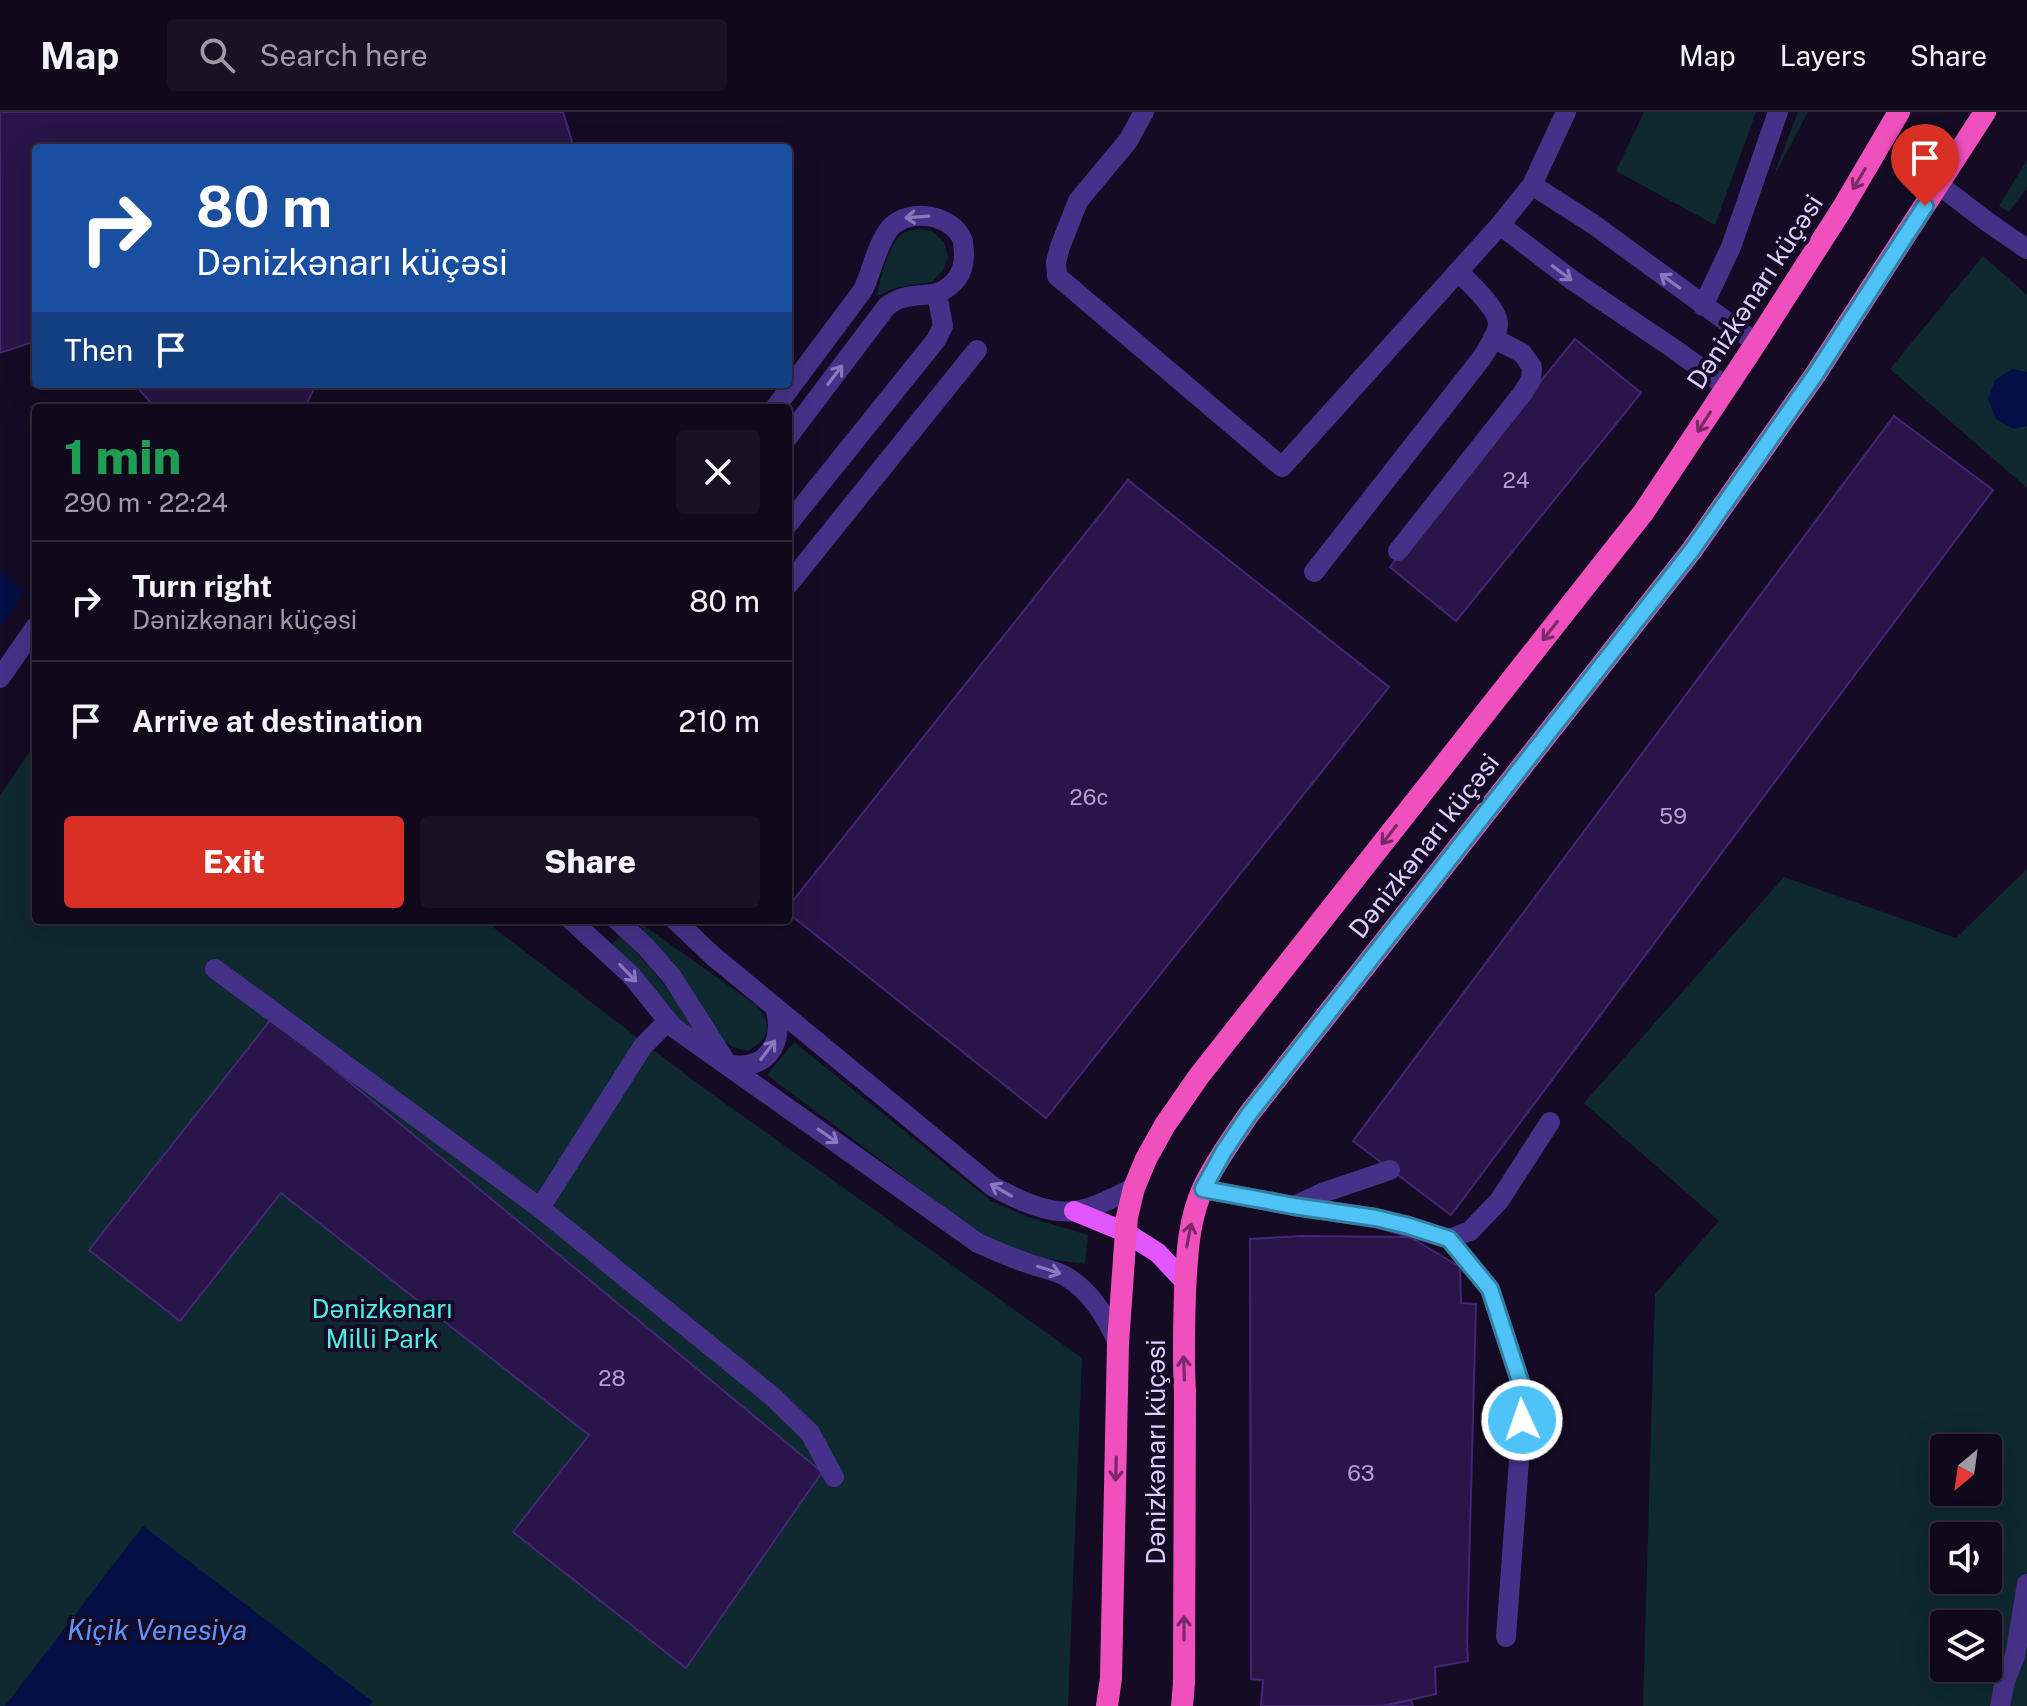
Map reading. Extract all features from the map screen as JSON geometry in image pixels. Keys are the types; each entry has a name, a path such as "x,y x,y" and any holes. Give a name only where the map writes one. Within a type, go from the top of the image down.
{"highway":[{"name":"Dənizkənarı küçəsi","path":"1107,1706 1111,1678 1118,1343 1125,1232 1134,1188 1146,1159 1199,1076 1643,513 1842,209 1899,112"},
{"name":"Dənizkənarı küçəsi","path":"1182,1706 1183,1344 1187,1246 1203,1189 1249,1114 1692,550 1815,375 1985,112"}],"main road":[{"path":"1074,1211 1125,1232 1158,1253 1186,1283"}],"lane":[{"path":"1144,112 1128,141 1078,201 1060,247 1056,262 1057,276 1282,467 1500,225 1532,185 1566,112"},
{"path":"1703,306 1731,247 1778,112"},
{"path":"1532,185 1593,224 1756,343"},
{"path":"1939,185 1989,223 2024,240"},
{"path":"792,385 863,290 883,238 893,225 907,216 931,216 950,223 963,241 964,264 957,280 937,294 902,298 887,306 792,432"},
{"path":"1500,225 1572,280 1727,387"},
{"path":"1314,572 1481,359 1493,338 1498,324 1494,310 1458,271"},
{"path":"792,519 936,340 943,326 937,294"},
{"path":"1398,551 1531,380 1532,367 1522,353 1493,338"},
{"path":"792,580 977,350"},
{"path":"0,678 32,632"},
{"path":"575,924 631,975 673,1027 978,1243 1064,1275 1094,1301 1118,1343"},
{"path":"621,924 672,977 728,1065"},
{"path":"663,924 713,956 992,1186 1023,1202 1074,1211 1134,1188"},
{"path":"686,924 713,956"},
{"path":"215,969 540,1208 773,1397 810,1433 834,1477"},
{"path":"728,1065 760,1061 772,1049 780,1024 775,1007"},
{"path":"540,1208 643,1046 668,1021"},
{"path":"1449,1239 1470,1231 1499,1201 1550,1122"},
{"path":"1294,1206 1390,1170"},
{"path":"1203,1189 1376,1218 1449,1239 1490,1289 1520,1381 1522,1420 1506,1637"},
{"path":"2000,1706 2005,1681 2021,1660 2027,1584"}],"green space":[{"path":"1644,112 1756,112 1715,225 1616,171"},
{"path":"1798,112 1808,112 1772,180"},
{"path":"2027,160 2027,187 2009,212 1999,206"},
{"path":"918,229 932,231 944,242 948,257 943,270 932,282 895,288 877,296 894,243 905,232"},
{"path":"1983,256 2027,295 2027,488 1890,369"},
{"name":"Dənizkənarı Milli Park","path":"32,749 32,924 489,924 694,1081 1082,1358 1068,1706 0,1706 0,795"},
{"path":"2027,869 2027,1706 1643,1706 1655,1294 1719,1221 1584,1103 1784,877 1956,938"},
{"path":"639,924 756,1005 767,1025 761,1040 748,1051 732,1047 723,1040"},
{"path":"620,936 663,983 699,1036 675,1016 612,944"},
{"path":"794,1042 991,1201 1028,1217 1088,1235 1085,1264 1029,1256 991,1239 767,1075"}],"water":[{"path":"2012,369 2027,372 2027,426 2014,429 1996,419 1988,399 1995,380"},
{"path":"0,569 24,592 0,627"},
{"name":"Kiçik Venesiya","path":"143,1526 373,1702 369,1706 5,1706"}],"building":[{"path":"0,112 563,112 573,144 32,144 32,342 0,353"},
{"path":"1575,339 1641,393 1456,621 1390,567"},
{"path":"138,388 314,388 307,404 152,404"},
{"path":"1894,416 1993,490 1451,1215 1353,1141"},
{"path":"1128,480 1389,687 1046,1118 792,916 792,902"},
{"path":"272,1018 822,1472 686,1668 513,1532 589,1435 281,1193 180,1321 89,1250"},
{"path":"1410,1237 1460,1267 1461,1303 1476,1304 1468,1661 1435,1667 1436,1694 1383,1706 1261,1706 1263,1680 1251,1679 1250,1239"},
{"path":"1411,1700 1413,1706 1383,1706"}],"route":[{"path":"1522,1420 1520,1381 1490,1289 1449,1239 1376,1218 1203,1189 1249,1114 1692,550 1815,375 1925,206"}]}
